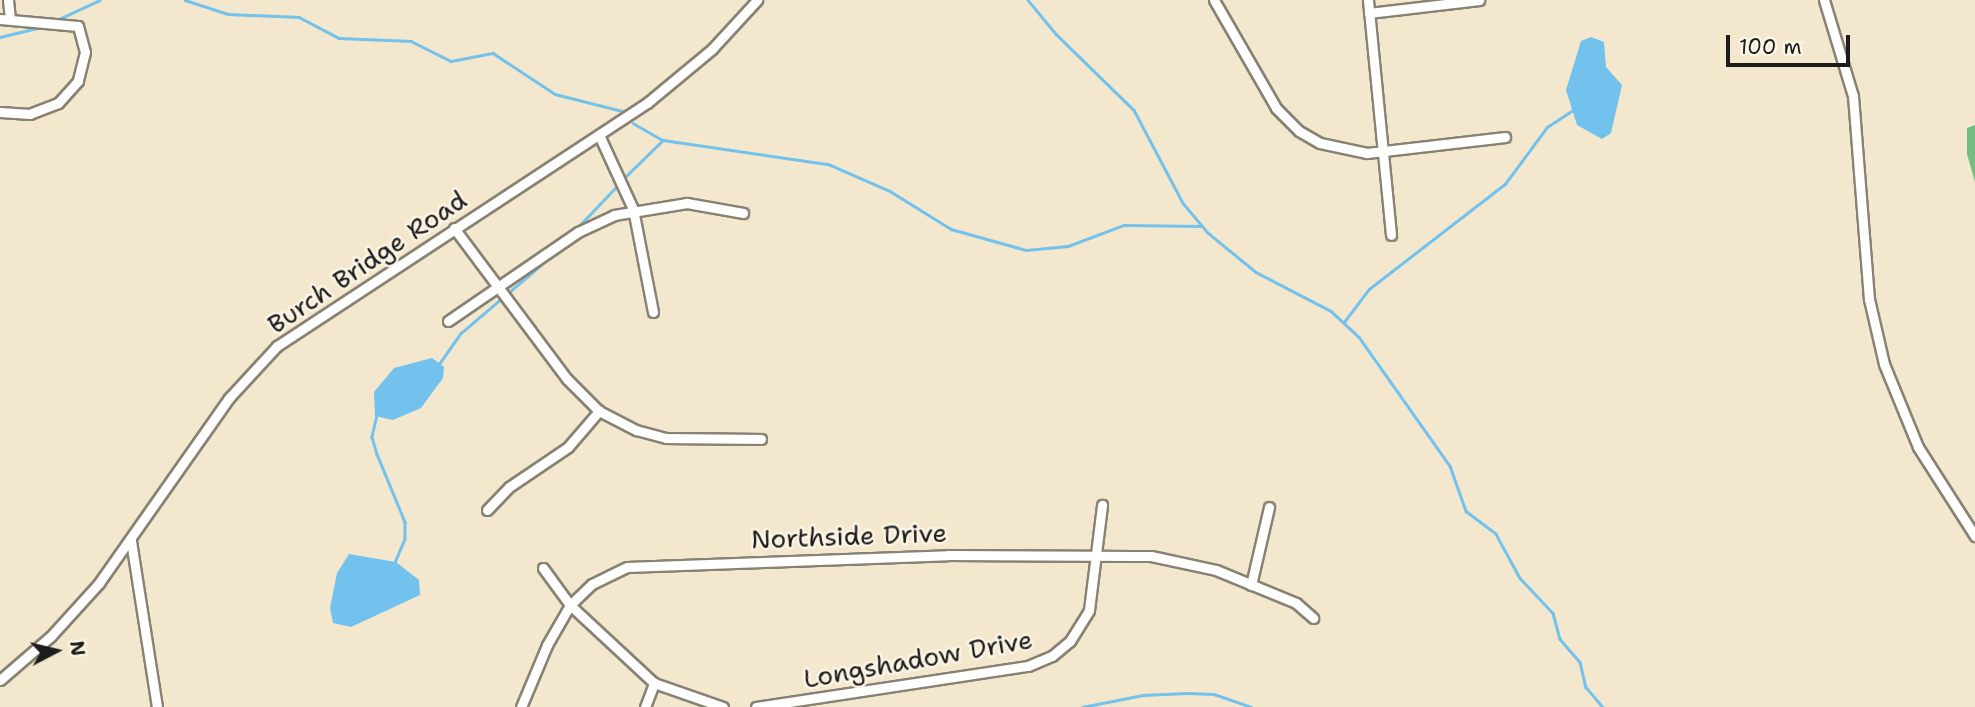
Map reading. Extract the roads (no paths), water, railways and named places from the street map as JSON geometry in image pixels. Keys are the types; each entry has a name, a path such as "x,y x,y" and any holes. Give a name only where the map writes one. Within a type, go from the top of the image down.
{"street":[{"path":"0,112 30,114 58,103 78,80 84,59 78,26 5,19 8,0"},
{"name":"Burch Bridge Road","path":"0,680 77,610 131,541 229,398 263,359 299,328 599,135 690,69 757,0"},
{"path":"1214,0 1239,48 1287,120 1327,146 1350,152 1383,152 1504,137"},
{"path":"1368,0 1391,236"},
{"path":"1369,13 1479,0"},
{"path":"1824,0 1853,96 1869,299 1884,364 1918,447 1975,536"},
{"path":"599,135 634,209 653,312"},
{"path":"448,321 495,286 595,223 634,209 687,203 743,213"},
{"path":"454,228 495,286 531,326 567,379 599,411 636,430 666,438 761,439"},
{"path":"487,510 509,487 568,447 599,411"},
{"name":"Longshadow Drive","path":"756,707 1028,666 1052,656 1070,641 1089,610 1102,505"},
{"path":"1251,585 1269,506"},
{"path":"131,541 157,707"},
{"name":"Northside Drive","path":"521,707 547,645 570,606 592,584 627,566 1098,552 1174,560 1296,603 1313,618"},
{"path":"543,568 570,606 654,684 723,707"},
{"path":"645,707 654,684"}],"water":[{"path":"1591,37 1604,42 1606,67 1622,85 1611,133 1602,139 1577,125 1566,90 1581,41"},
{"path":"432,358 444,367 443,378 421,408 393,420 375,416 374,392 394,368"},
{"path":"349,554 396,562 419,580 420,595 351,627 333,623 330,608 337,573"}],"waterway":[{"path":"57,20 100,0"},
{"path":"185,0 228,14 299,17 339,38 411,41 451,61 493,53 555,94 622,111"},
{"path":"1028,0 1056,34 1134,110 1183,203 1207,232 1256,272 1331,311 1359,337 1450,466 1466,511 1496,534 1520,578 1553,613 1560,639 1580,662 1586,687 1603,707"},
{"path":"0,37 41,27"},
{"path":"1344,322 1369,289 1505,184 1547,127 1572,111"},
{"path":"633,123 663,140 828,164 890,191 951,229 1026,250 1068,246 1124,225 1202,226"},
{"path":"623,179 663,140"},
{"path":"575,230 619,184"},
{"path":"439,364 461,333 555,253"},
{"path":"377,415 372,437 405,522 405,539 395,563"},
{"path":"1082,707 1143,695 1187,693 1214,694 1251,707"}]}
